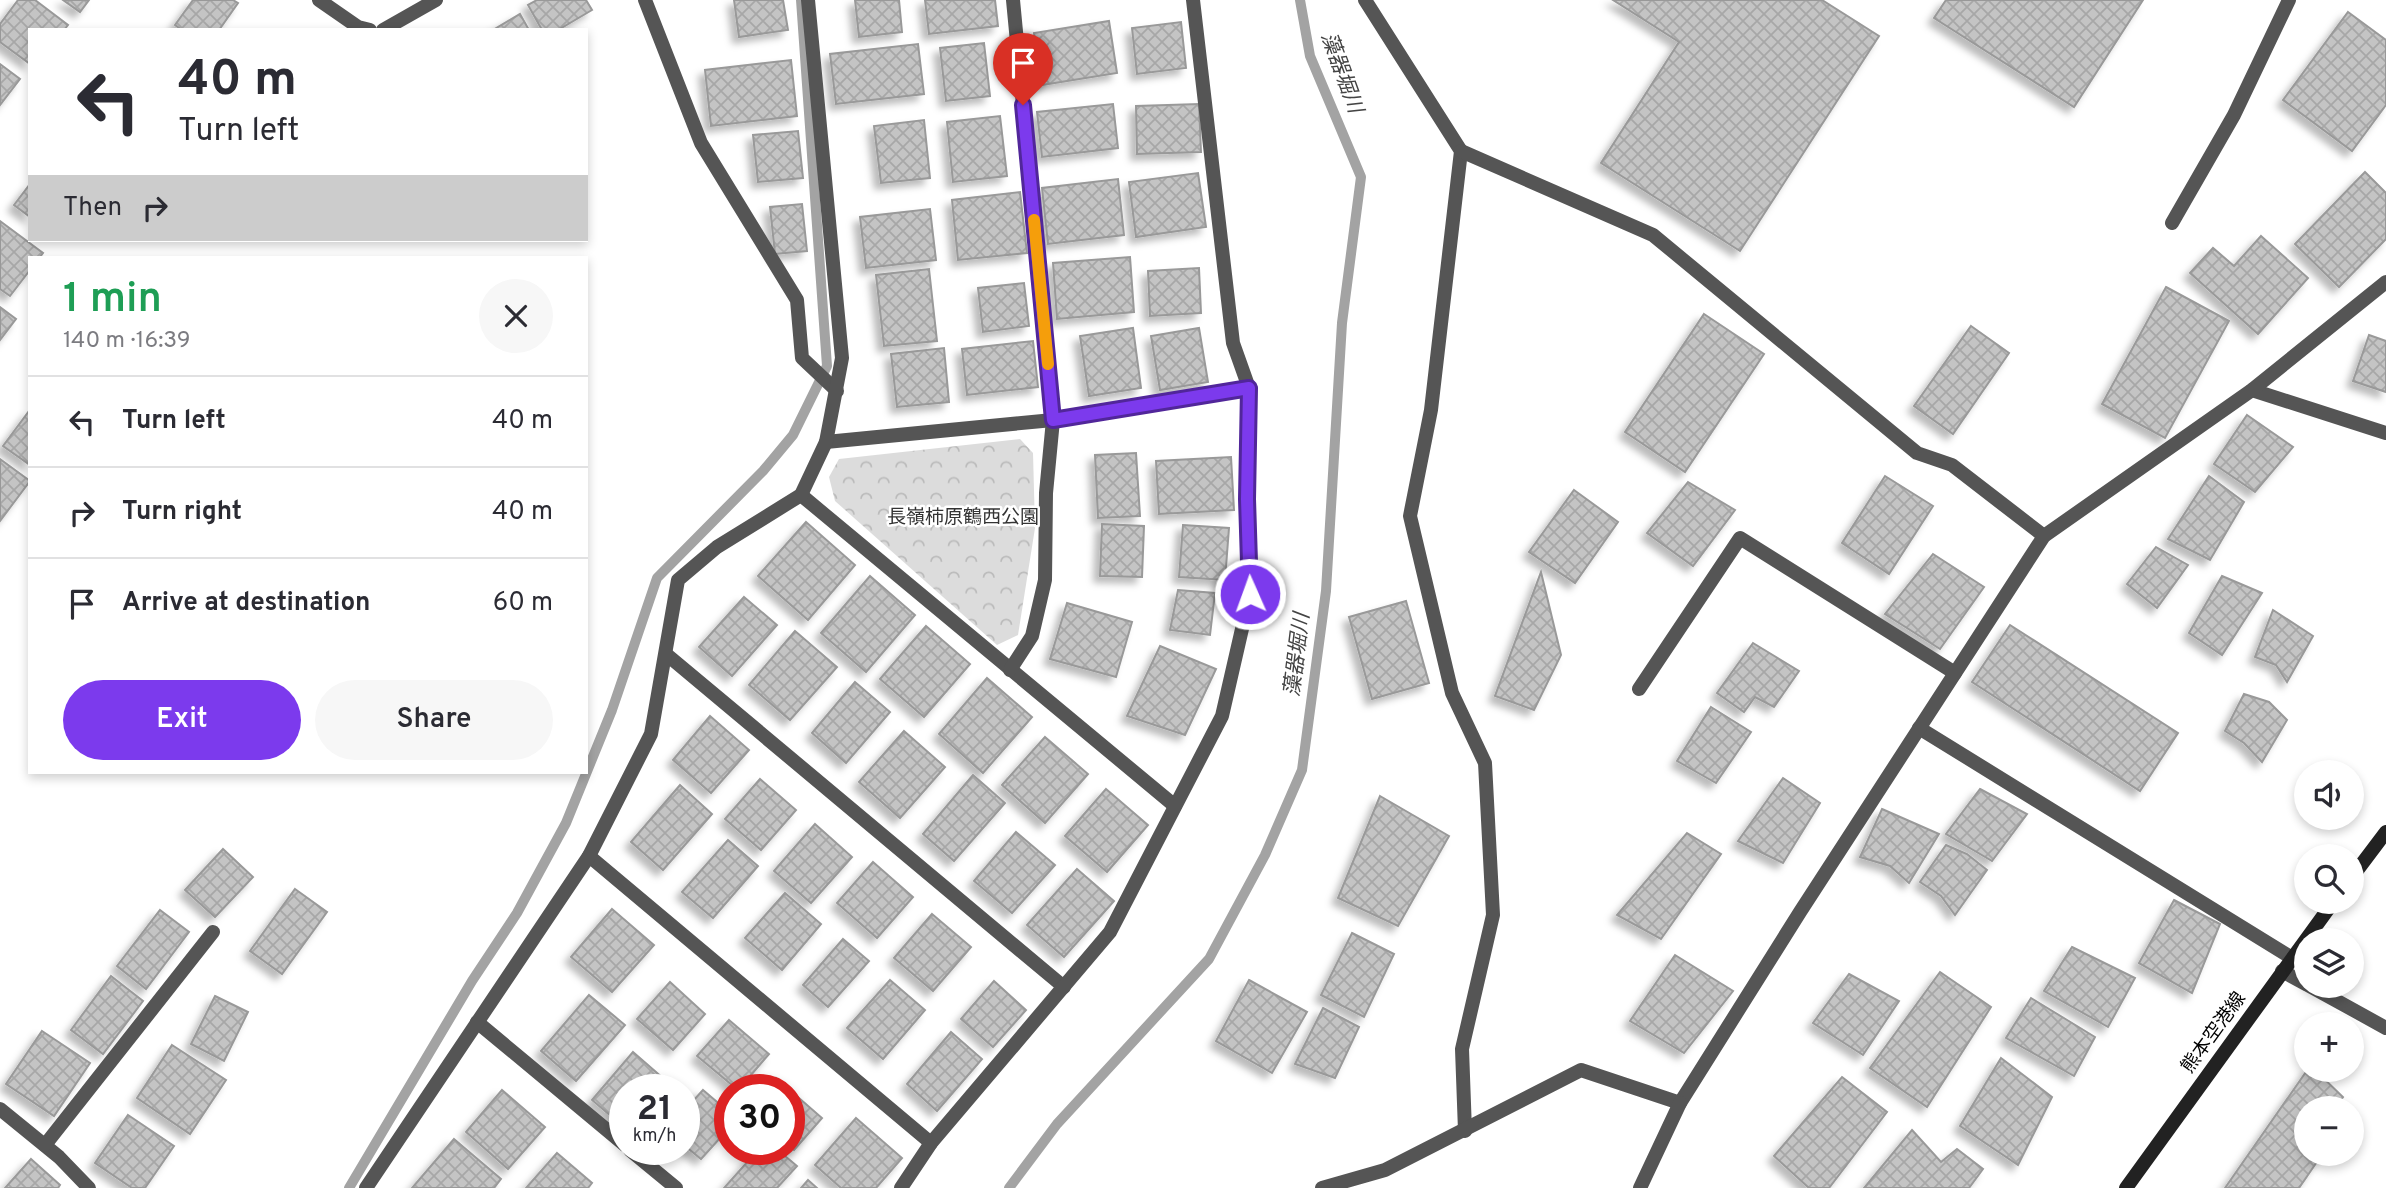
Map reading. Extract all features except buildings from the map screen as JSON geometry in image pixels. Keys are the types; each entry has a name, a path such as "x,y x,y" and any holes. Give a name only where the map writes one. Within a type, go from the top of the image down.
{"main road":[{"path":"2364,861 2386,832"},
{"name":"熊本空港線","path":"2126,1188 2324,914"}],"street":[{"path":"319,0 362,28"},
{"path":"387,28 436,0"},
{"path":"645,0 701,143 797,299 802,358 837,391"},
{"path":"366,1188 589,856 651,734 678,580 717,547 801,495 826,442 842,358 808,0"},
{"path":"1010,670 1032,636 1045,580 1046,493 1053,420 1013,0"},
{"path":"901,1188 931,1143 1110,933 1222,716 1250,594 1247,499 1249,388 1233,343 1193,0"},
{"path":"1365,0 1461,151 1653,234 1917,453 1952,466 2044,536"},
{"path":"2172,223 2234,114 2290,0"},
{"path":"1461,151 1431,410 1410,516 1452,692 1485,763 1493,915 1462,1049 1465,1131"},
{"path":"1640,1188 1680,1103 2044,536 2252,390 2386,282"},
{"path":"826,442 1053,420 1249,388"},
{"path":"2252,390 2386,433"},
{"path":"801,495 1175,806"},
{"path":"1639,689 1740,538 1955,673"},
{"path":"666,654 1064,986"},
{"path":"1919,728 2292,958"},
{"path":"589,856 931,1143"},
{"path":"45,1145 213,932"},
{"path":"2283,971 2294,977"},
{"path":"2331,998 2386,1028"},
{"path":"477,1022 609,1132"},
{"path":"1322,1188 1385,1170 1581,1070 1680,1103"},
{"path":"0,1109 45,1145 89,1188"},
{"path":"648,1165 676,1188"}],"green space":[{"name":"長嶺柿原鶴西公園","path":"1020,439 1033,453 1035,528 1018,635 997,645 835,501 829,477 839,459"}],"waterway":[{"path":"588,769 612,710 657,578 763,471 793,435 827,366 801,0"},
{"name":"藻器堀川","path":"1009,1188 1057,1124 1209,959 1265,855 1302,770 1326,591 1342,323 1361,177 1310,56 1300,0"},
{"path":"349,1188 472,981 517,913 566,823 586,774"}],"slow traffic":[{"path":"1034,220 1048,364"}],"route":[{"path":"1023,105 1053,420 1249,388 1247,499 1250,594"}]}
